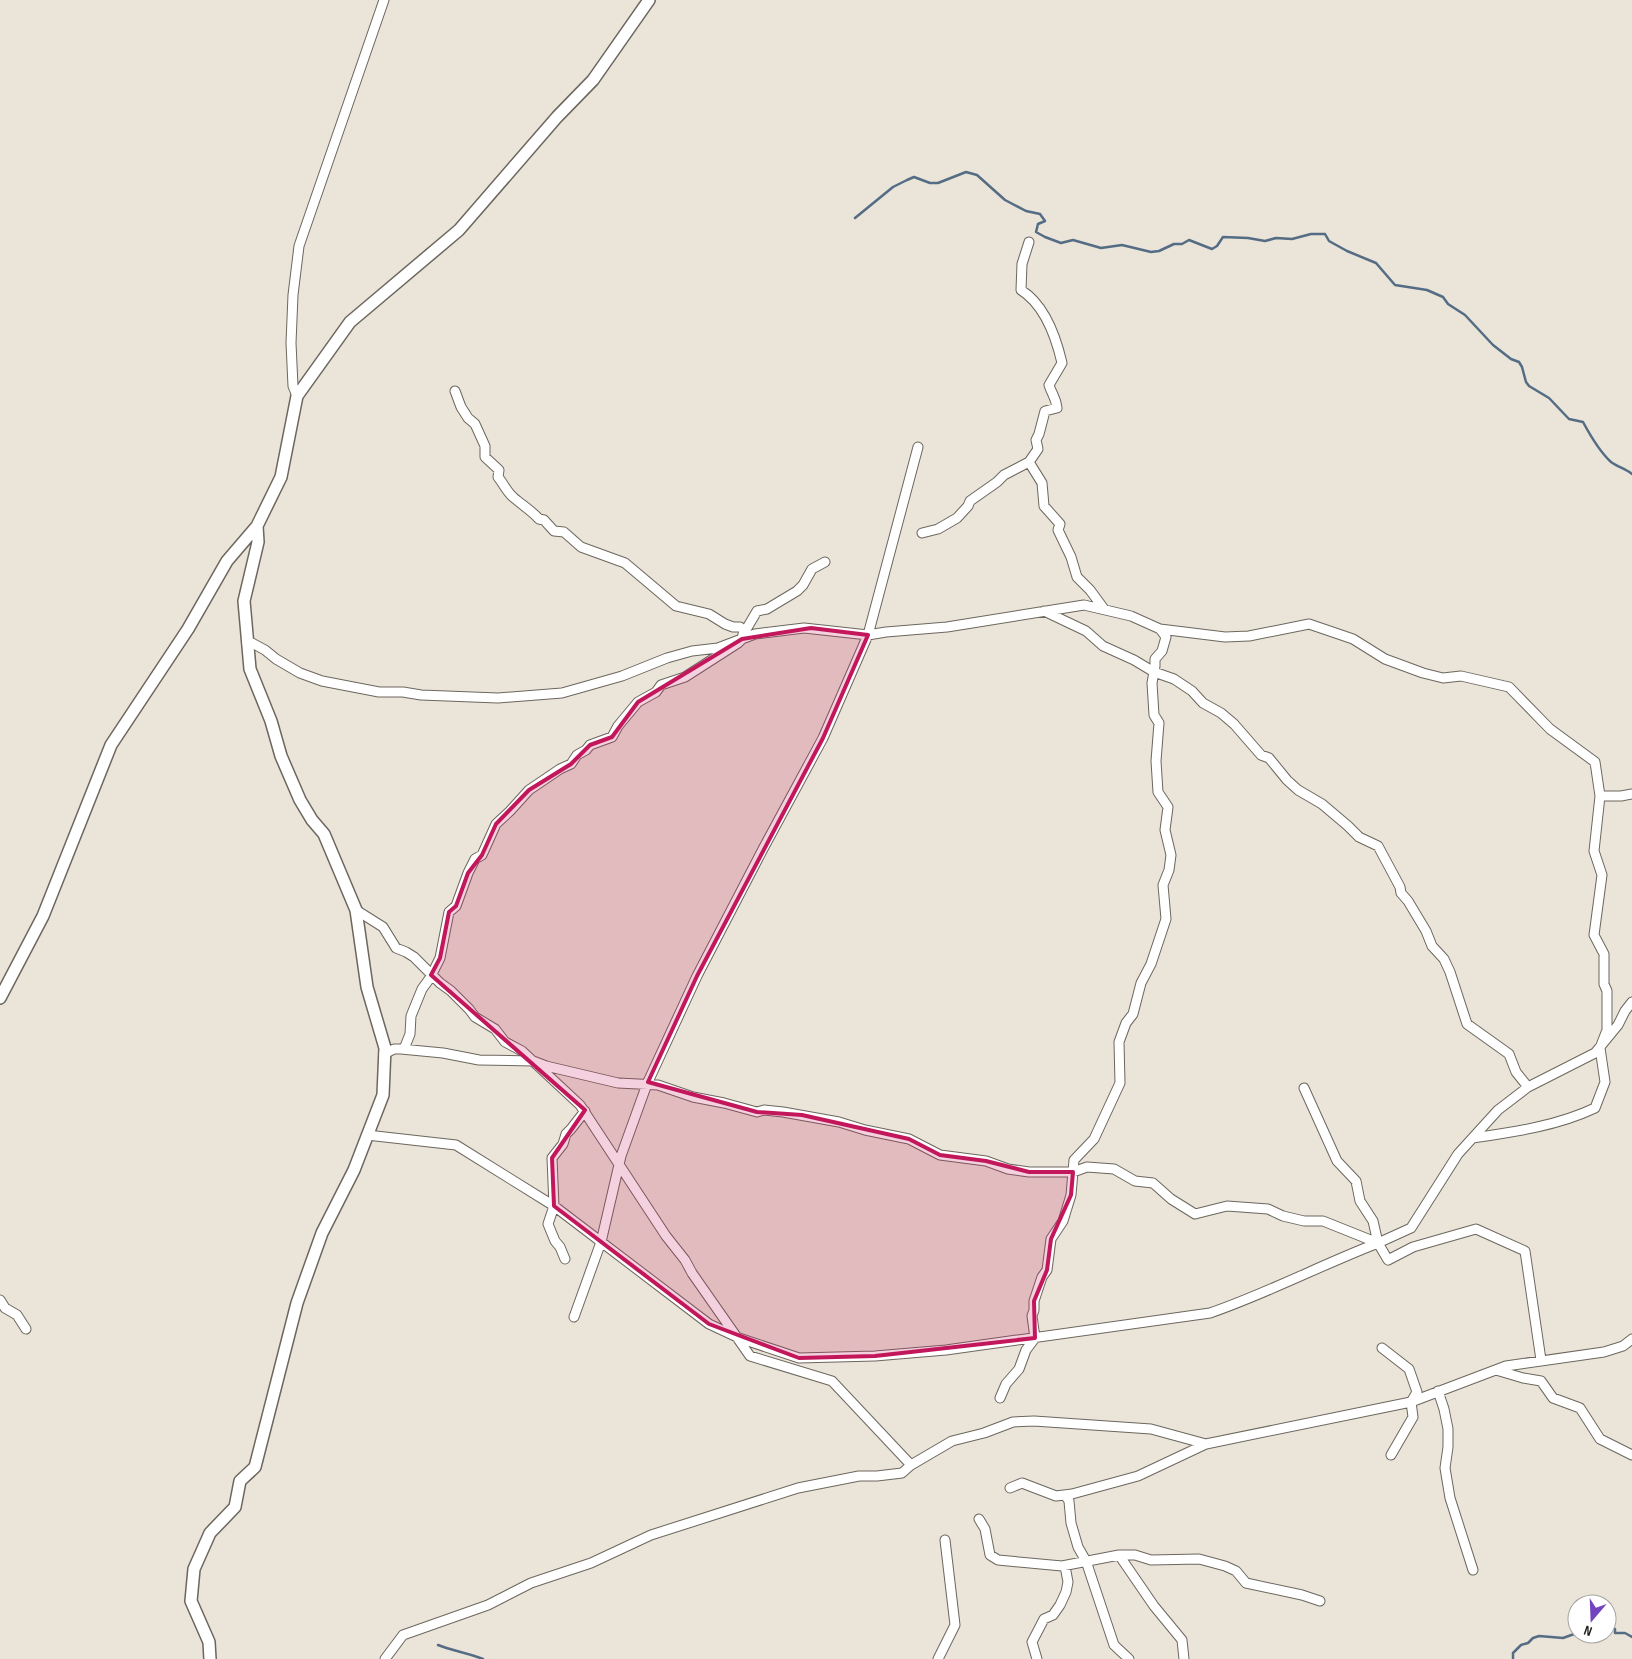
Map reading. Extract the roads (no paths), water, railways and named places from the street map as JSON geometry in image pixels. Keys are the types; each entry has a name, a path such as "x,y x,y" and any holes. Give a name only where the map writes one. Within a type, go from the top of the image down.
{"street":[{"path":"297,396 293,386 291,343 292,295 300,246 384,0"},
{"path":"0,998 43,916 111,745 188,629 227,561 257,526 280,477 297,396 350,322 459,230 557,118 593,80 649,0"},
{"path":"922,533 938,528 957,518 970,501 1004,475 1029,462 1038,449 1036,440 1045,411 1057,408 1056,398 1049,385 1062,363 1057,344 1045,317 1031,296 1021,290 1022,264 1029,242"},
{"path":"455,391 461,407 474,424 485,446 486,457 499,470 498,477 514,498 519,500 527,509 532,510 538,519 544,520 554,531 564,532 581,547 625,563 676,606 709,614 725,624 740,627 743,634"},
{"path":"574,1317 601,1242 619,1164 647,1084 697,976 823,738 868,635 918,447"},
{"path":"1029,462 1042,484 1044,506 1060,524 1058,530 1060,537 1071,557 1077,577 1104,609"},
{"path":"210,1659 209,1642 192,1601 194,1569 210,1533 234,1507 240,1481 255,1467 297,1303 322,1233 354,1170 383,1094 384,1048 367,987 356,910 324,834 312,820 300,800 281,756 271,721 250,669 244,601 258,542 257,526"},
{"path":"404,1049 410,1034 411,1016 422,989 440,958 449,912 456,906 468,873 475,859 482,855 496,824 529,790 560,769 571,764 577,755 586,750 590,745 612,737 618,726 638,702 656,692 661,685 685,677 725,652 743,634 757,611 767,609 797,592 812,569 825,562"},
{"path":"247,643 252,643 265,650 300,673 322,681 379,692 498,698 562,693 622,676 667,658 692,651 718,648 743,634 811,628 868,635 947,627 1084,605 1131,616 1160,629 1225,637 1249,636 1309,624 1354,639 1385,659 1423,674 1443,678 1461,676 1509,687 1550,729 1595,762 1600,796 1594,851 1602,875 1594,935 1604,954 1604,984 1607,991 1607,1030 1600,1048 1605,1082 1595,1108 1572,1119 1511,1133 1473,1138"},
{"path":"1044,611 1086,631 1103,646 1134,660 1154,672 1174,679 1192,691 1203,703 1221,713 1234,724 1261,755 1268,758 1298,790 1322,804 1359,838 1378,846 1400,887 1401,893 1426,931 1432,946 1444,959 1468,1024 1509,1054 1516,1072 1528,1087"},
{"path":"1000,1398 1006,1384 1019,1369 1026,1350 1035,1338 1032,1316 1034,1301 1042,1277 1047,1270 1051,1239 1063,1221 1071,1195 1074,1160 1094,1139 1120,1083 1119,1042 1126,1023 1133,1014 1141,983 1151,964 1166,919 1163,885 1170,870 1171,855 1165,830 1168,807 1158,792 1156,761 1159,723 1154,715 1152,683 1155,659 1165,645 1166,637 1160,629"},
{"path":"1600,796 1632,794"},
{"path":"356,910 383,927 396,948 414,957 475,1016 495,1029 506,1042 522,1051 580,1104 666,1236 685,1260 750,1356 832,1381 911,1465"},
{"path":"367,1135 456,1145 554,1206 709,1324 739,1338 799,1358 874,1356 928,1351 1210,1313 1248,1300 1341,1257 1411,1228 1458,1154 1498,1110 1528,1087 1588,1058 1600,1048 1618,1025 1632,1002"},
{"path":"384,1054 394,1048 479,1060 532,1061 608,1081 658,1085 693,1097 757,1112 764,1110 802,1115 909,1139 940,1155 986,1161 1008,1169 1029,1172 1073,1172 1088,1167 1114,1169 1135,1181 1153,1183 1171,1199 1195,1214 1227,1206 1268,1209 1283,1216 1304,1221 1323,1221 1378,1243"},
{"path":"1304,1088 1337,1161 1356,1181 1360,1201 1373,1221 1378,1243 1388,1260 1413,1247 1476,1229 1525,1252 1541,1360"},
{"path":"565,1259 548,1224 554,1206 552,1158 563,1144 566,1134 584,1111"},
{"path":"0,1300 5,1308 16,1315 26,1329"},
{"path":"1010,1488 1022,1483 1056,1496 1065,1495 1138,1476 1206,1444 1411,1402 1506,1366 1604,1352 1622,1346 1632,1340"},
{"path":"1382,1348 1409,1369 1417,1392 1411,1402 1413,1417 1391,1455"},
{"path":"1496,1370 1541,1381 1554,1398 1580,1408 1600,1439 1632,1455"},
{"path":"1438,1391 1448,1429 1445,1468 1450,1498 1473,1570"},
{"path":"385,1659 403,1635 488,1604 531,1583 591,1563 651,1535 798,1488 859,1476 877,1476 902,1472 952,1441 984,1433 1013,1422 1034,1421 1151,1429 1206,1444"},
{"path":"1065,1495 1069,1501 1071,1523 1078,1547 1086,1561 1114,1645 1129,1659"},
{"path":"979,1520 985,1529 990,1555 998,1560 1043,1566 1066,1566 1118,1555 1135,1555 1151,1560 1198,1559 1236,1571 1246,1583 1302,1595 1320,1601"},
{"path":"938,1659 955,1625 944,1540"},
{"path":"1118,1555 1154,1606 1182,1640 1184,1659"},
{"path":"1037,1659 1032,1642 1044,1619 1052,1615 1063,1598 1068,1582 1066,1566"}],"waterway":[{"path":"855,218 893,187 914,177 930,183 938,183 966,172 977,175 1005,200 1026,211 1040,214 1045,221 1038,224 1036,232 1061,243 1073,240 1101,248 1122,245 1151,252 1159,251 1174,244 1182,244 1189,240 1212,249 1217,246 1223,237 1265,241 1276,238 1292,239 1311,234 1325,234 1329,241 1376,263 1395,285 1427,290 1443,297 1448,304 1465,315 1493,345 1511,359 1519,362 1529,386 1549,398 1569,419 1583,422 1595,443 1607,458 1632,474"},
{"path":"1617,1633 1625,1633 1632,1637"},
{"path":"1513,1659 1513,1653 1521,1645 1528,1643 1533,1638 1539,1636 1563,1638 1567,1637"},
{"path":"438,1645 483,1659"}]}
